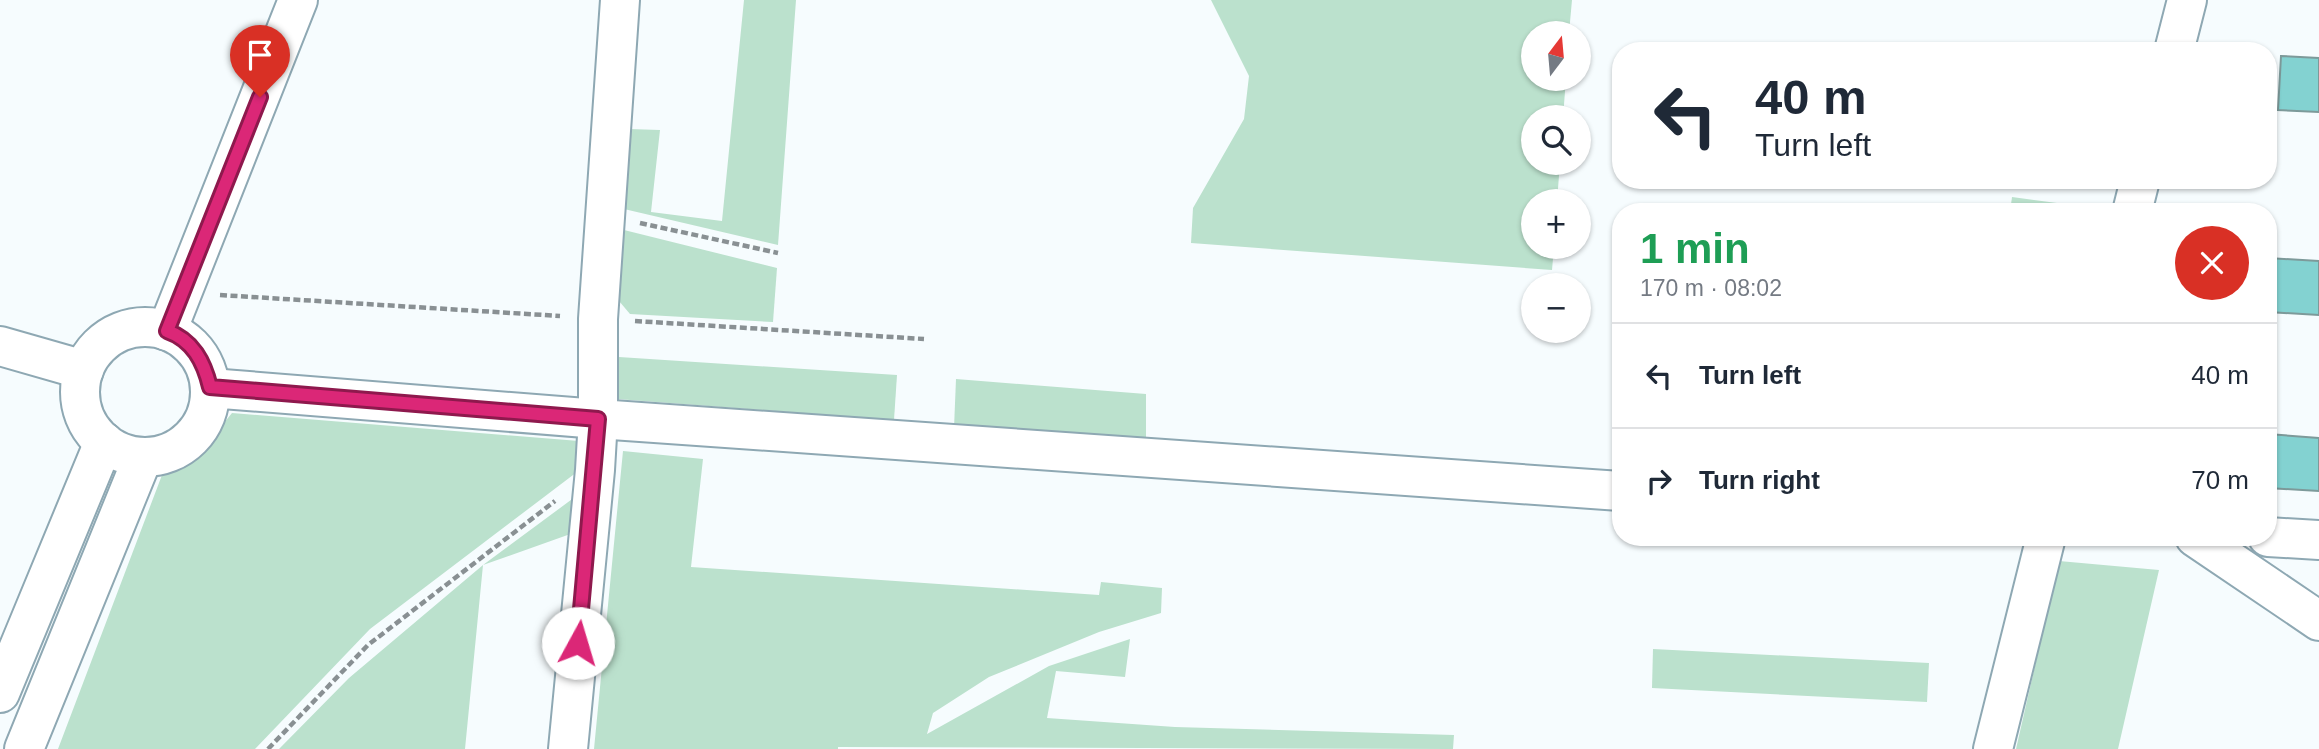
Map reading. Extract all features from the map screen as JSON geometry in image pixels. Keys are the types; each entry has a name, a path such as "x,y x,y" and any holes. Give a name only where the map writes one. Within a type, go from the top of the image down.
{"street":[{"path":"167,331 298,0"},
{"path":"568,749 595,470 598,319 620,0"},
{"path":"2176,42 2187,0"},
{"path":"135,327 167,331 177,335 194,349 205,367 210,387 208,409 199,428 184,444 165,454 143,457 122,453 104,442 89,426 81,406 80,385 84,370 98,346 115,334 135,327"},
{"path":"0,346 84,370"},
{"path":"210,387 598,419 1612,490"},
{"path":"0,694 104,442"},
{"path":"24,749 143,457"},
{"path":"2277,538 2319,540"},
{"path":"1993,749 2044,546"},
{"path":"2208,546 2319,621"}],"path":[{"path":"605,215 778,253"},
{"path":"182,293 924,339"},
{"path":"268,749 368,645 595,470"}],"green space":[{"path":"744,0 796,0 778,245 624,209 629,129 660,130 651,212 722,221"},
{"path":"1211,0 1572,0 1570,21 1521,21 1521,91 1565,91 1564,105 1521,105 1521,175 1559,175 1558,189 1521,189 1521,259 1553,259 1552,270 1191,243 1193,208 1244,119 1249,76"},
{"path":"2012,197 2057,203 2011,203"},
{"path":"624,230 777,268 773,322 630,314 619,301"},
{"path":"619,357 897,375 894,420 617,399"},
{"path":"956,379 1146,394 1146,439 954,428"},
{"path":"232,413 579,441 577,472 370,629 255,749 58,749 162,475 205,446"},
{"path":"623,451 703,459 691,567 1099,595 1101,582 1162,588 1161,613 1099,632 989,677 933,713 927,734 1049,666 1130,639 1125,677 1056,671 1047,718 1175,727 1454,735 1453,749 594,749"},
{"path":"579,494 576,532 483,565"},
{"path":"2059,561 2159,570 2118,749 2016,749"},
{"path":"483,565 465,749 279,749 349,678"},
{"path":"1653,649 1929,663 1927,702 1652,688"}],"building":[{"path":"2281,56 2319,58 2319,112 2278,110"},
{"path":"2277,259 2319,261 2319,315 2277,313"},
{"path":"2277,435 2319,438 2319,491 2277,489"}],"route":[{"path":"260,97 167,331 177,335 194,349 205,367 210,387 598,419 578,643"}]}
